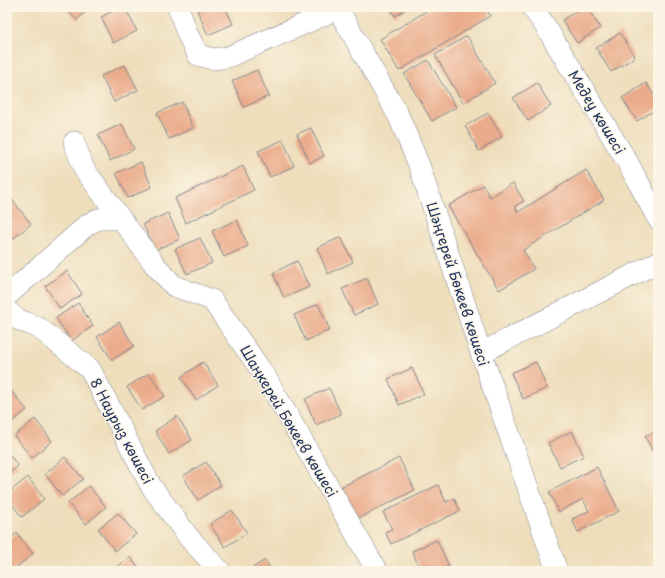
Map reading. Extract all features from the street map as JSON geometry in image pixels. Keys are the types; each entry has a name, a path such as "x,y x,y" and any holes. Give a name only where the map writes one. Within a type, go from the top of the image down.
{"street":[{"path":"178,7 198,55 213,59 228,57 338,8"},
{"name":"Медеу көшесі","path":"532,7 546,27 628,163 658,219"},
{"name":"Шәңгерей Бөкеев көшесі","path":"338,8 398,115 419,165 481,353 558,571"},
{"name":"Шаңкерей Бөкеев көшесі","path":"74,142 84,169 155,265 174,286 212,300 265,376 377,571"},
{"path":"7,296 87,225 98,219 121,219"},
{"path":"481,353 658,262"},
{"name":"8 Наурыз көшесі","path":"7,311 17,319 39,328 90,369 151,486 190,540 220,571"}],"building":[{"path":"63,7 90,7 77,20"},
{"path":"121,7 125,7 137,31 113,43 101,17"},
{"path":"203,7 225,7 233,24 208,35 197,10"},
{"path":"389,7 409,7 395,16"},
{"path":"433,7 485,7 490,16 399,71 380,39"},
{"path":"582,7 587,7 600,28 577,43 562,20"},
{"path":"620,33 635,57 611,72 596,48"},
{"path":"467,36 495,83 463,103 435,55"},
{"path":"428,60 456,107 432,121 404,74"},
{"path":"125,65 138,90 114,102 101,76"},
{"path":"257,70 269,96 244,107 232,81"},
{"path":"537,83 551,106 528,121 513,98"},
{"path":"646,83 658,101 658,108 637,121 622,98"},
{"path":"182,102 193,128 169,139 157,113"},
{"path":"488,113 502,137 479,151 465,126"},
{"path":"122,124 134,149 110,161 98,135"},
{"path":"311,128 324,156 310,163 297,134"},
{"path":"283,140 294,166 270,177 258,151"},
{"path":"141,162 152,187 128,198 116,173"},
{"path":"243,166 254,190 186,223 175,198"},
{"path":"586,170 604,200 523,250 534,269 499,290 448,206 483,185 490,197 513,183 524,201 515,206 518,212"},
{"path":"7,193 31,224 7,244"},
{"path":"168,213 180,239 155,250 143,224"},
{"path":"237,220 248,246 224,257 212,231"},
{"path":"341,237 353,262 328,274 317,248"},
{"path":"200,238 212,263 187,274 175,249"},
{"path":"297,261 309,287 284,298 273,273"},
{"path":"67,271 82,294 60,309 45,286"},
{"path":"367,278 378,304 354,315 342,289"},
{"path":"78,303 93,326 71,341 56,318"},
{"path":"318,304 330,330 306,341 294,315"},
{"path":"119,322 134,346 112,360 97,337"},
{"path":"203,362 218,385 196,400 181,377"},
{"path":"536,362 547,388 523,399 511,373"},
{"path":"412,368 424,394 399,405 388,379"},
{"path":"149,373 165,396 142,410 127,387"},
{"path":"9,388 27,410 7,426 7,390"},
{"path":"329,388 341,414 316,425 305,399"},
{"path":"177,416 192,440 169,454 155,431"},
{"path":"35,419 52,441 32,458 14,436"},
{"path":"658,430 658,462 645,436"},
{"path":"572,431 584,456 560,467 548,443"},
{"path":"7,452 18,466 7,475"},
{"path":"65,457 83,479 62,496 45,474"},
{"path":"399,458 415,490 355,520 339,488"},
{"path":"206,462 221,485 198,500 183,476"},
{"path":"597,467 619,511 578,532 572,519 589,511 583,499 559,512 549,492"},
{"path":"28,477 44,499 22,517 7,498 7,494"},
{"path":"438,485 446,502 454,498 460,511 391,544 385,532 392,529 383,512"},
{"path":"89,486 106,507 86,524 68,503"},
{"path":"232,510 247,533 225,547 210,524"},
{"path":"118,513 136,534 115,551 98,529"},
{"path":"17,533 33,554 10,571 7,567 7,541"},
{"path":"437,540 449,566 437,571 421,571 412,551"},
{"path":"130,557 141,571 112,571"},
{"path":"265,560 272,571 248,571"}]}
